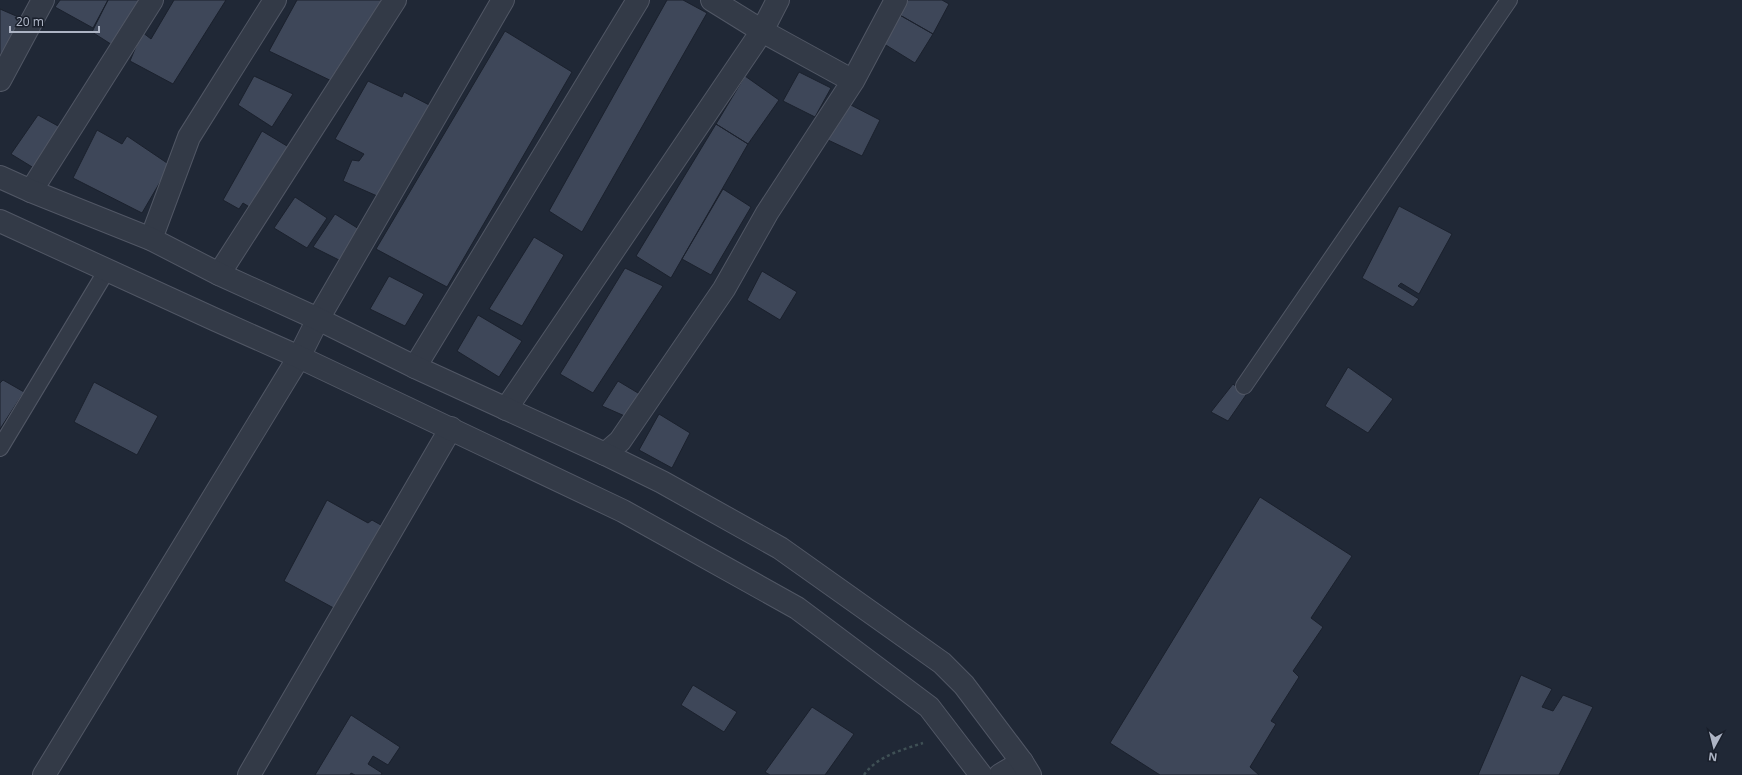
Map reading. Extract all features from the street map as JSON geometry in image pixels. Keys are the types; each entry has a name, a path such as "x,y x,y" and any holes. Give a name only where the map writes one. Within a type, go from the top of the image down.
{"street":[{"path":"0,80 43,0"},
{"path":"31,191 152,0"},
{"path":"151,239 189,137 275,0"},
{"path":"219,274 395,0"},
{"path":"44,775 299,356 318,320 503,0"},
{"path":"416,367 638,0"},
{"path":"712,0 762,31 853,81"},
{"path":"506,409 762,31 778,0"},
{"path":"605,454 620,441 724,289 767,213 853,81 896,0"},
{"path":"0,177 151,239 219,274 605,454 662,482 780,548 942,663 964,685 1026,768 1000,775"},
{"path":"0,221 216,320 299,356 623,511 797,608 873,663 929,707 981,775"},
{"path":"249,775 451,428"}],"lane":[{"path":"1244,386 1509,0"},
{"path":"0,448 107,270"}],"path":[{"path":"864,775 868,768 889,754 950,734"}],"building":[{"path":"60,0 108,0 93,28 55,7"},
{"path":"108,0 147,0 117,48 92,32"},
{"path":"174,0 226,0 173,84 130,61 142,32 151,39"},
{"path":"297,0 394,0 338,84 269,51"},
{"path":"667,0 683,0 707,13 582,232 549,211"},
{"path":"907,0 942,0 949,4 933,34 898,14"},
{"path":"0,9 23,19 1,55 0,55"},
{"path":"898,14 933,34 915,63 881,42"},
{"path":"505,31 572,72 447,287 376,249"},
{"path":"799,72 831,88 815,117 783,101"},
{"path":"254,76 293,94 272,127 238,105"},
{"path":"745,76 779,100 748,144 716,124"},
{"path":"368,81 402,97 404,92 437,109 384,199 343,181 352,160 359,161 364,154 335,139"},
{"path":"847,103 880,120 862,156 828,140"},
{"path":"38,115 69,132 42,173 11,154"},
{"path":"716,124 748,144 671,278 636,256"},
{"path":"97,130 122,144 127,136 170,165 142,213 73,178"},
{"path":"262,131 297,152 259,213 243,203 239,209 223,200"},
{"path":"723,189 751,207 711,275 682,259"},
{"path":"295,197 327,218 307,248 274,228"},
{"path":"1399,206 1452,234 1419,294 1401,283 1398,286 1419,299 1413,307 1362,278"},
{"path":"335,214 367,234 349,265 313,247"},
{"path":"534,237 564,255 522,326 489,309"},
{"path":"625,268 663,286 593,393 560,374"},
{"path":"762,271 797,292 780,320 747,300"},
{"path":"389,276 424,294 405,326 370,309"},
{"path":"478,315 522,341 499,377 457,351"},
{"path":"1348,367 1393,399 1368,433 1325,406"},
{"path":"3,380 24,392 0,429 0,383"},
{"path":"618,381 643,396 627,417 602,406"},
{"path":"94,382 158,416 137,455 74,422"},
{"path":"1233,384 1246,395 1228,421 1211,412"},
{"path":"659,414 690,433 672,468 639,450"},
{"path":"1260,497 1352,556 1311,618 1323,627 1293,671 1299,677 1271,721 1276,724 1250,767 1259,775 1160,775 1110,743"},
{"path":"327,500 368,523 372,520 388,529 341,612 284,581"},
{"path":"1521,675 1552,689 1542,707 1553,711 1563,695 1593,707 1559,775 1478,775"},
{"path":"693,685 737,712 724,732 681,705"},
{"path":"812,707 854,734 825,775 770,775 765,772"},
{"path":"351,715 400,747 388,765 373,756 368,764 382,773 381,775 355,775 351,773 350,775 315,775"}]}
